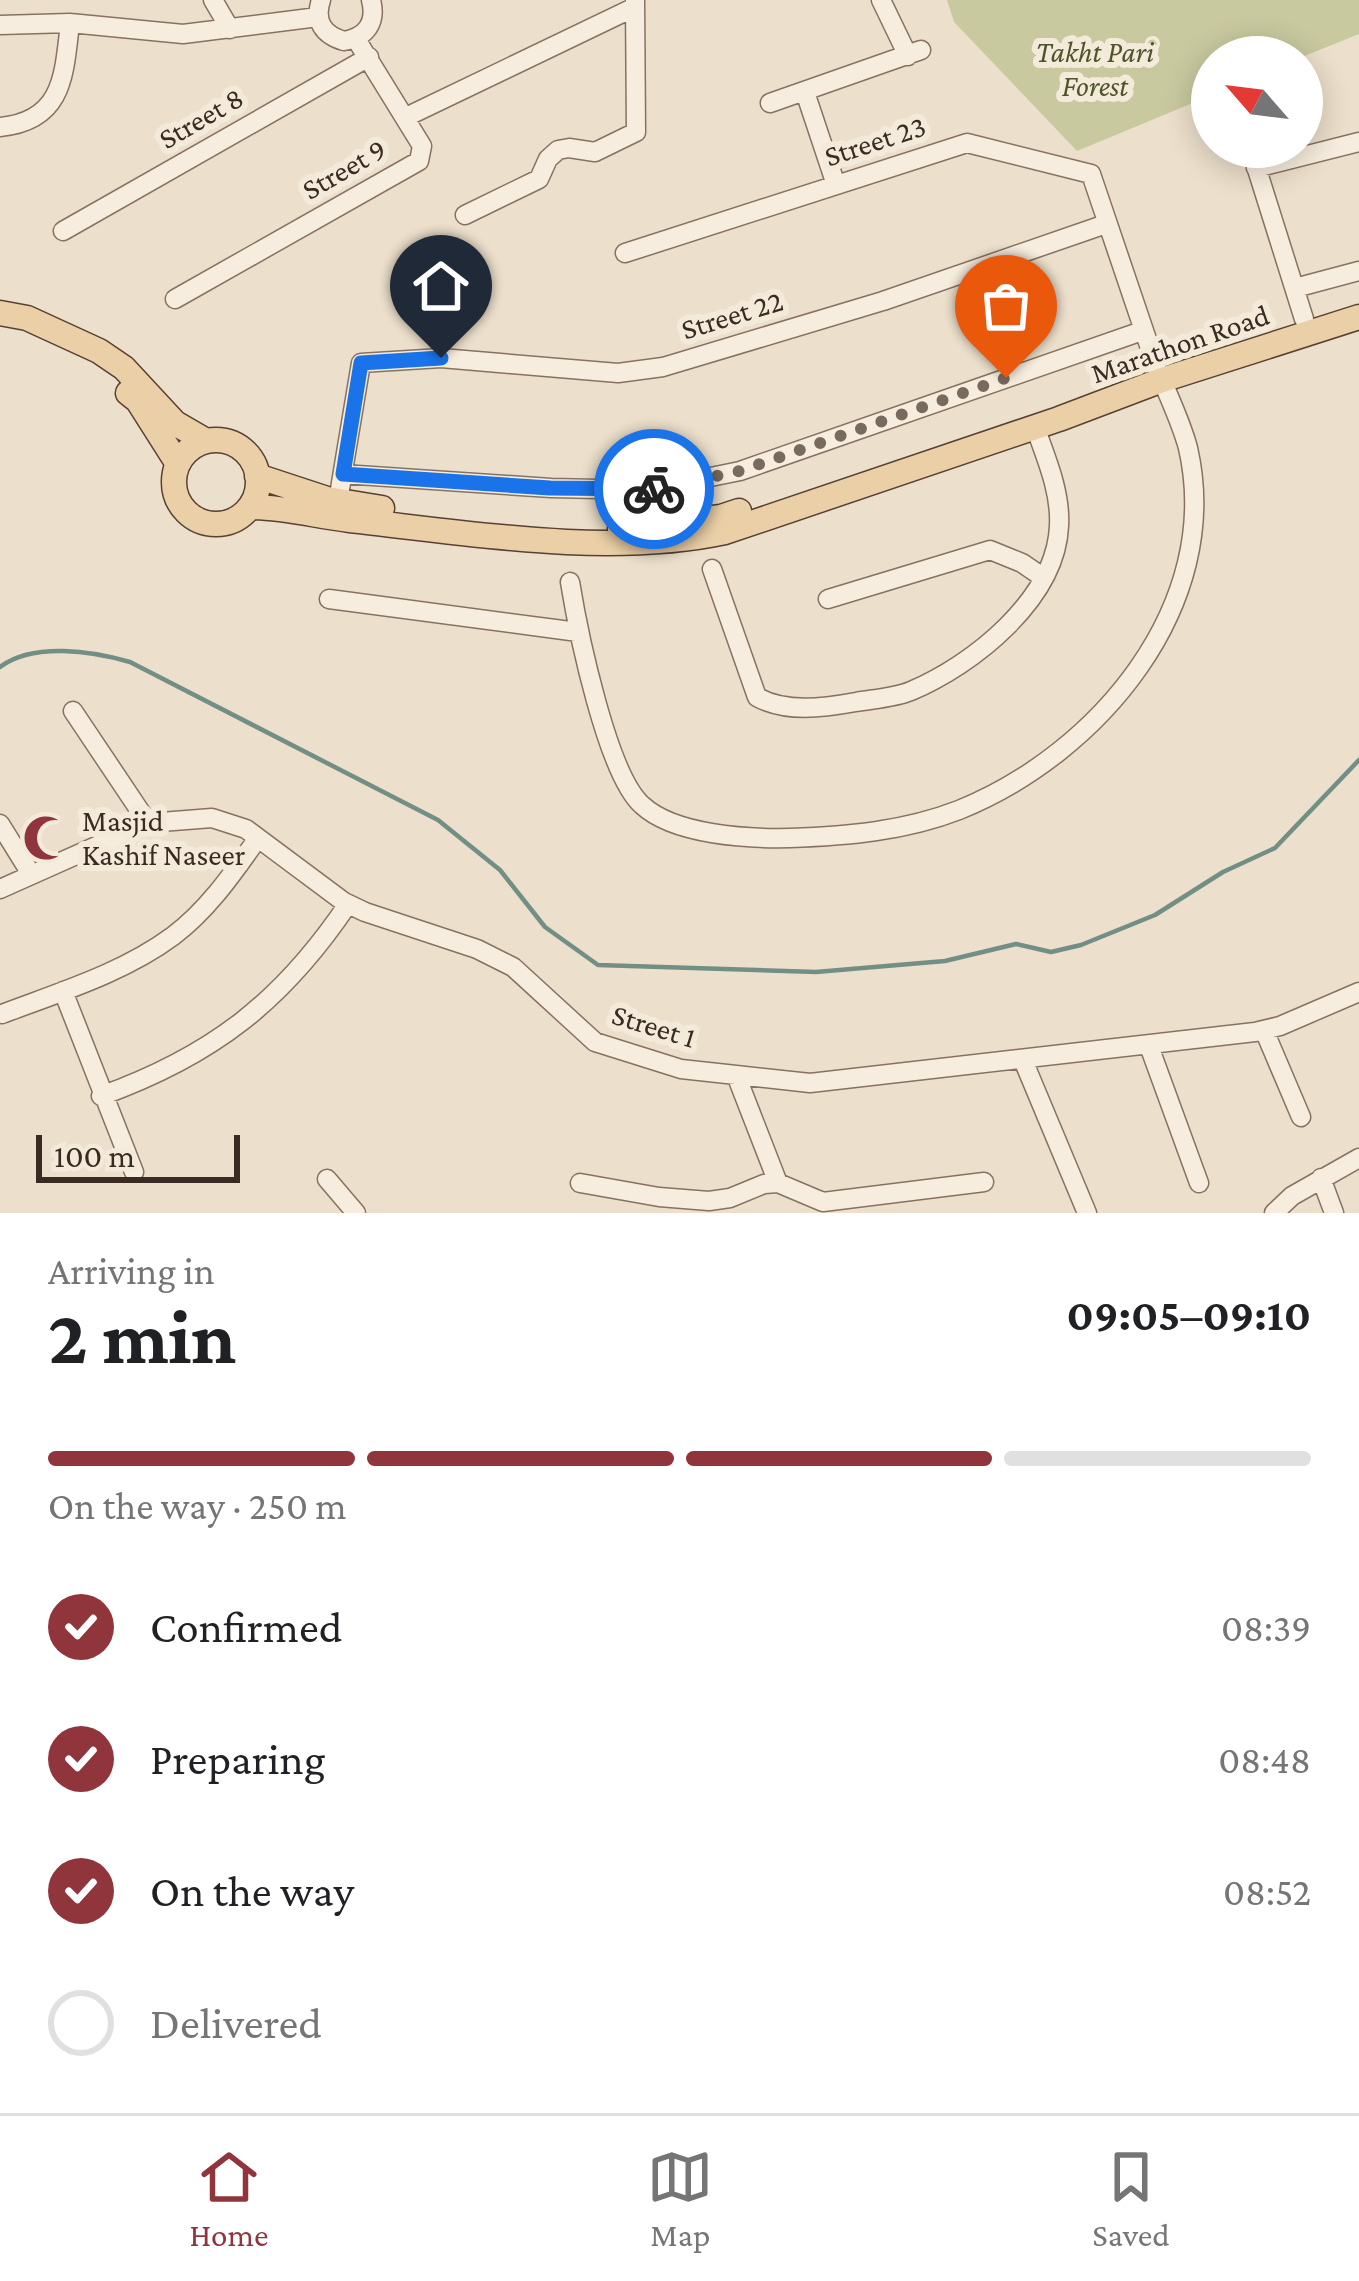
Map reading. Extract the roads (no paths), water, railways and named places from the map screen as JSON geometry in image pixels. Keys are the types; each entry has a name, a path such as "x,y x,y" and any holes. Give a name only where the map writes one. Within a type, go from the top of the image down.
{"main road":[{"name":"Marathon Road","path":"250,507 545,538 683,541 724,532 1035,427 1159,373 1359,302"},
{"path":"0,313 26,318 99,351 124,368 175,423 206,441"},
{"name":"Marathon Road","path":"257,476 338,501 617,529 721,517 1039,410 1359,317"},
{"path":"0,327 63,350 113,380 138,401 178,464"},
{"path":"206,441 226,441 250,457 257,476 256,495 240,516 215,524 190,515 176,493 178,464 186,452 206,441"}],"street":[{"path":"213,0 230,28"},
{"path":"0,25 70,22 166,34 230,28 319,9 322,29 332,37 356,39 372,22 371,0"},
{"path":"770,103 914,53 881,0"},
{"path":"406,117 634,3 636,132 595,152 558,150 538,179 465,215"},
{"path":"0,127 38,115 53,100 63,82 70,22"},
{"name":"Street 9","path":"176,299 418,161 422,146 356,39"},
{"name":"Street 8","path":"63,231 369,57"},
{"path":"806,92 836,185"},
{"path":"1323,151 1359,142"},
{"name":"Street 23","path":"570,582 578,632 621,774 642,806 680,826 770,838 840,836 906,827 961,809 1011,783 1073,739 1118,694 1158,642 1182,585 1192,524 1188,448 1142,331 1091,174 967,143 625,253"},
{"path":"1256,168 1304,319"},
{"name":"Street 22","path":"343,474 361,363 441,358 618,373 663,367 883,301 1106,224"},
{"path":"1294,288 1359,271"},
{"path":"338,501 343,474 647,490 740,471 1142,331"},
{"path":"712,568 757,697 775,707 831,707 909,692 980,650 1027,608 1044,578 1060,528 1053,479 1035,427"},
{"path":"828,599 991,550 1044,578"},
{"path":"329,599 578,632"},
{"path":"73,711 148,823"},
{"name":"Street 1","path":"0,889 148,823 212,818 258,838 348,904 477,949 513,967 595,1042 681,1069 810,1084 1264,1030 1359,992"},
{"path":"0,824 31,874"},
{"path":"2,1014 114,970 175,935 220,890 258,838"},
{"path":"101,1096 152,1078 243,1023 283,988 348,904"},
{"path":"63,991 134,1172"},
{"path":"1264,1030 1301,1117"},
{"path":"1149,1046 1198,1183"},
{"path":"1023,1060 1088,1213"},
{"path":"736,1075 778,1183"},
{"path":"1274,1213 1292,1196 1359,1158"},
{"path":"1322,1178 1334,1213"},
{"path":"327,1179 356,1213"},
{"path":"580,1183 709,1201 778,1183 823,1202 984,1182"}],"waterway":[{"path":"0,667 46,652 81,652 130,662 438,820 500,870 545,927 598,965 816,972 945,961 1016,944 1051,952 1081,945 1155,915 1223,872 1275,848 1359,760"}],"place":[{"name":"Masjid Kashif Naseer","path":"46,838"}],"park label":[{"name":"Takht Pari Forest","path":"1095,69"}]}
